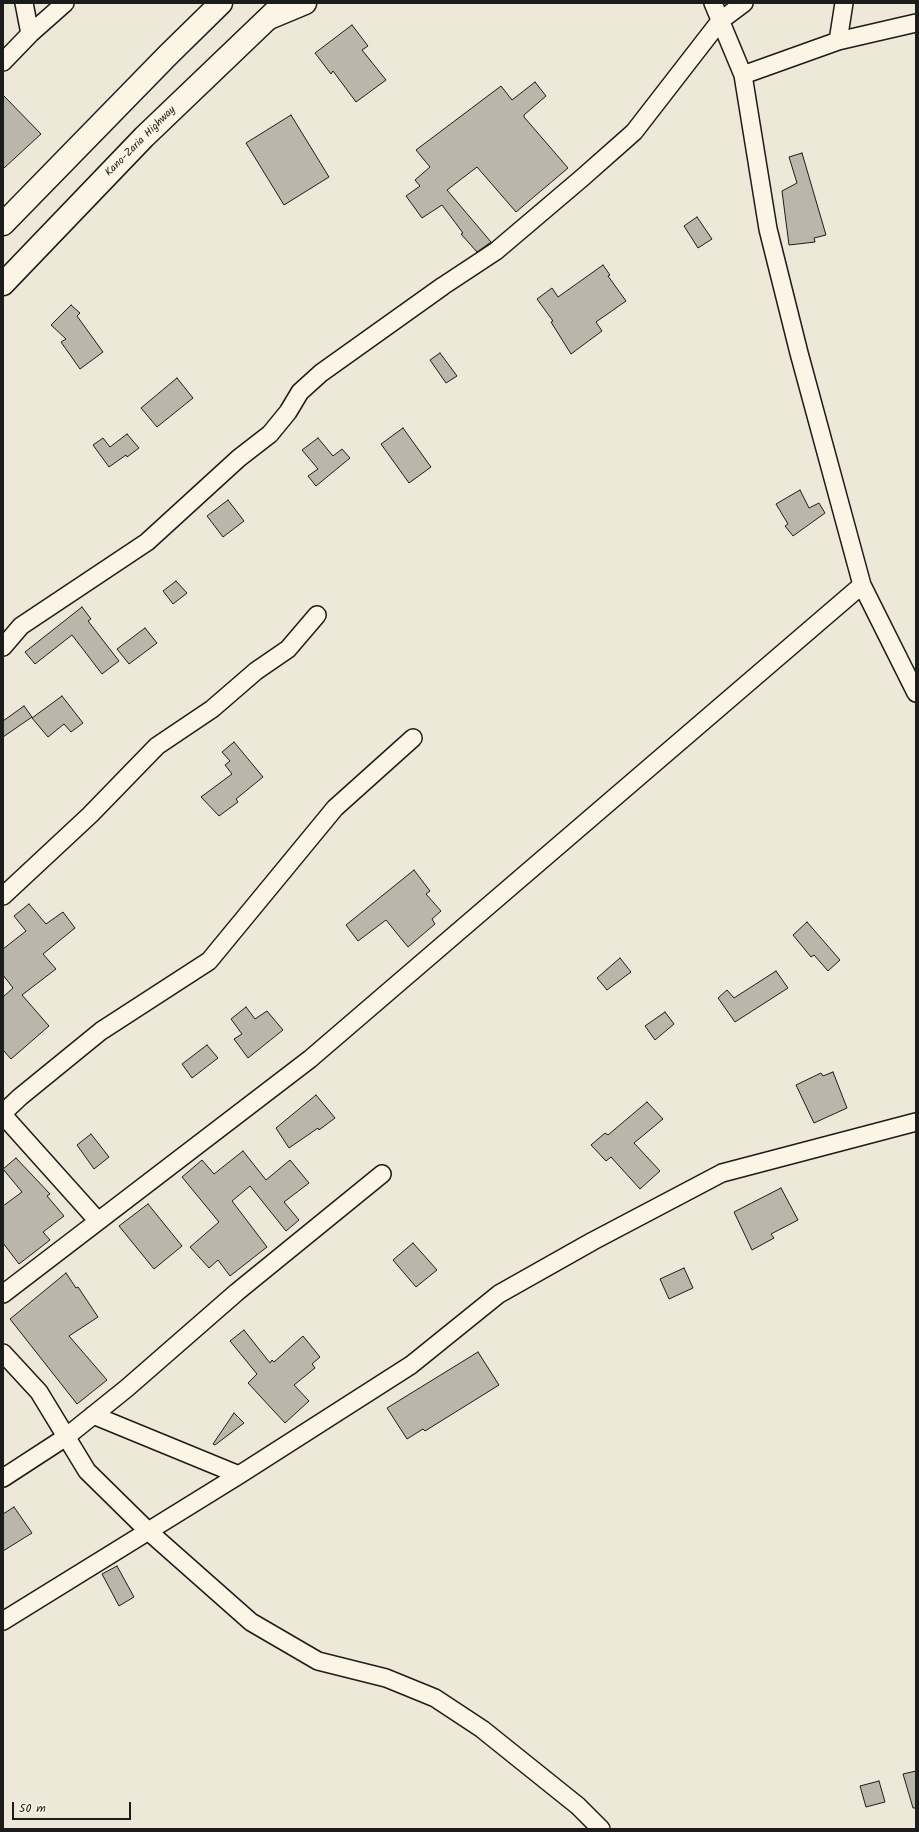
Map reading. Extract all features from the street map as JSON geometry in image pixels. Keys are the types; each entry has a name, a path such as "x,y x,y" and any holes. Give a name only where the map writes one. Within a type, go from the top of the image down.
{"main road":[{"path":"3,224 168,55 221,3"},
{"path":"276,11 305,3"},
{"name":"Kano-Zaria Highway","path":"3,284 144,137 276,11"}],"street":[{"path":"24,3 30,34"},
{"path":"3,62 30,34 66,3"},
{"path":"713,3 743,76 768,229 799,353 862,585 916,693"},
{"path":"3,647 21,626 147,542 239,458 270,434 288,412 300,392 321,373 443,286 496,251 582,178 634,132 720,21 744,3"},
{"path":"838,41 844,3"},
{"path":"743,76 838,41 916,23"},
{"path":"3,1294 310,1059 862,585"},
{"path":"3,896 90,815 157,746 212,709 256,671 288,649 317,615"},
{"path":"98,1221 3,1114 20,1097 101,1031 209,961 335,808 413,738"},
{"path":"3,1621 147,1530 239,1475 411,1365 499,1294 593,1241 716,1176 916,1122"},
{"path":"3,1478 66,1437 127,1388 237,1292 382,1174"},
{"path":"3,1352 39,1392 87,1471 147,1530 251,1622 318,1662 386,1678 435,1698 482,1729 578,1806 601,1829"},
{"path":"93,1415 239,1475"}],"building":[{"path":"352,25 368,46 362,50 386,80 356,102 333,71 331,74 315,53"},
{"path":"535,82 546,96 524,115 524,117 568,168 516,212 477,167 447,190 491,242 477,252 461,234 463,233 442,205 422,218 406,196 420,186 415,180 430,167 416,150 501,86 512,100"},
{"path":"3,95 41,134 3,169"},
{"path":"291,115 329,177 284,205 246,143"},
{"path":"802,153 826,235 814,238 815,242 789,245 782,191 797,183 789,157"},
{"path":"697,217 712,239 698,248 684,226"},
{"path":"603,265 610,275 608,276 626,301 596,322 602,331 571,354 551,322 553,321 537,299 552,288 558,297"},
{"path":"71,305 80,313 77,316 103,352 80,369 61,342 66,339 51,325"},
{"path":"440,353 457,376 446,383 430,360"},
{"path":"177,378 193,398 157,427 141,408"},
{"path":"403,428 431,467 409,483 381,444"},
{"path":"127,434 139,448 109,467 93,445 103,438 110,447"},
{"path":"318,438 333,456 342,449 350,458 316,486 308,476 318,469 302,450"},
{"path":"800,490 809,508 819,503 825,513 793,536 785,526 788,524 776,504"},
{"path":"228,500 244,521 223,537 207,516"},
{"path":"176,581 187,593 173,604 163,591"},
{"path":"82,607 91,619 88,621 119,661 102,674 72,635 35,664 25,652"},
{"path":"145,628 157,643 129,664 117,649"},
{"path":"62,696 83,723 71,732 64,724 48,737 32,718"},
{"path":"24,706 32,717 3,737 3,721"},
{"path":"234,742 263,777 236,799 238,802 219,816 201,797 232,774 225,765 230,761 222,752"},
{"path":"414,870 430,891 426,894 441,911 432,919 435,924 408,947 386,920 358,941 346,925"},
{"path":"29,904 46,924 63,912 75,928 43,954 56,969 22,995 49,1026 11,1059 3,1050 3,997 13,988 3,975 3,949 26,931 14,916"},
{"path":"807,922 840,960 828,971 814,955 811,957 793,935"},
{"path":"620,958 631,972 607,990 597,978"},
{"path":"776,971 788,988 735,1022 718,998 727,990 734,998"},
{"path":"246,1007 255,1019 267,1011 283,1030 248,1058 234,1039 242,1034 231,1019"},
{"path":"665,1012 674,1024 655,1040 645,1026"},
{"path":"207,1045 218,1058 192,1078 182,1064"},
{"path":"833,1072 847,1108 814,1123 796,1085 821,1073 823,1076"},
{"path":"316,1095 335,1118 319,1130 318,1128 289,1148 276,1128"},
{"path":"647,1102 663,1119 634,1143 660,1171 640,1189 611,1157 606,1161 591,1145 605,1133 608,1135"},
{"path":"91,1134 109,1157 94,1169 77,1145"},
{"path":"243,1151 266,1180 290,1160 309,1183 284,1202 299,1220 286,1231 250,1186 232,1201 267,1247 230,1276 218,1260 209,1268 190,1247 219,1222 182,1177 202,1160 214,1174"},
{"path":"16,1158 50,1194 47,1196 64,1216 43,1232 50,1240 19,1264 3,1243 3,1206 22,1192 3,1169"},
{"path":"781,1188 798,1220 771,1234 774,1238 752,1250 734,1212"},
{"path":"148,1204 182,1246 154,1269 119,1226"},
{"path":"413,1243 437,1270 416,1287 393,1260"},
{"path":"684,1268 693,1288 669,1299 660,1279"},
{"path":"66,1273 76,1288 78,1287 98,1317 69,1336 107,1380 77,1404 10,1319"},
{"path":"244,1330 270,1363 272,1360 274,1362 303,1336 320,1357 312,1364 315,1368 294,1385 309,1401 285,1423 248,1383 257,1374 230,1341"},
{"path":"478,1352 499,1385 425,1431 423,1429 407,1439 387,1408"},
{"path":"234,1413 244,1423 215,1445 213,1444"},
{"path":"14,1507 32,1533 3,1551 3,1514"},
{"path":"117,1566 134,1597 119,1606 102,1574"},
{"path":"916,1771 916,1808 913,1808 903,1774"},
{"path":"879,1781 885,1802 866,1807 860,1786"}]}
